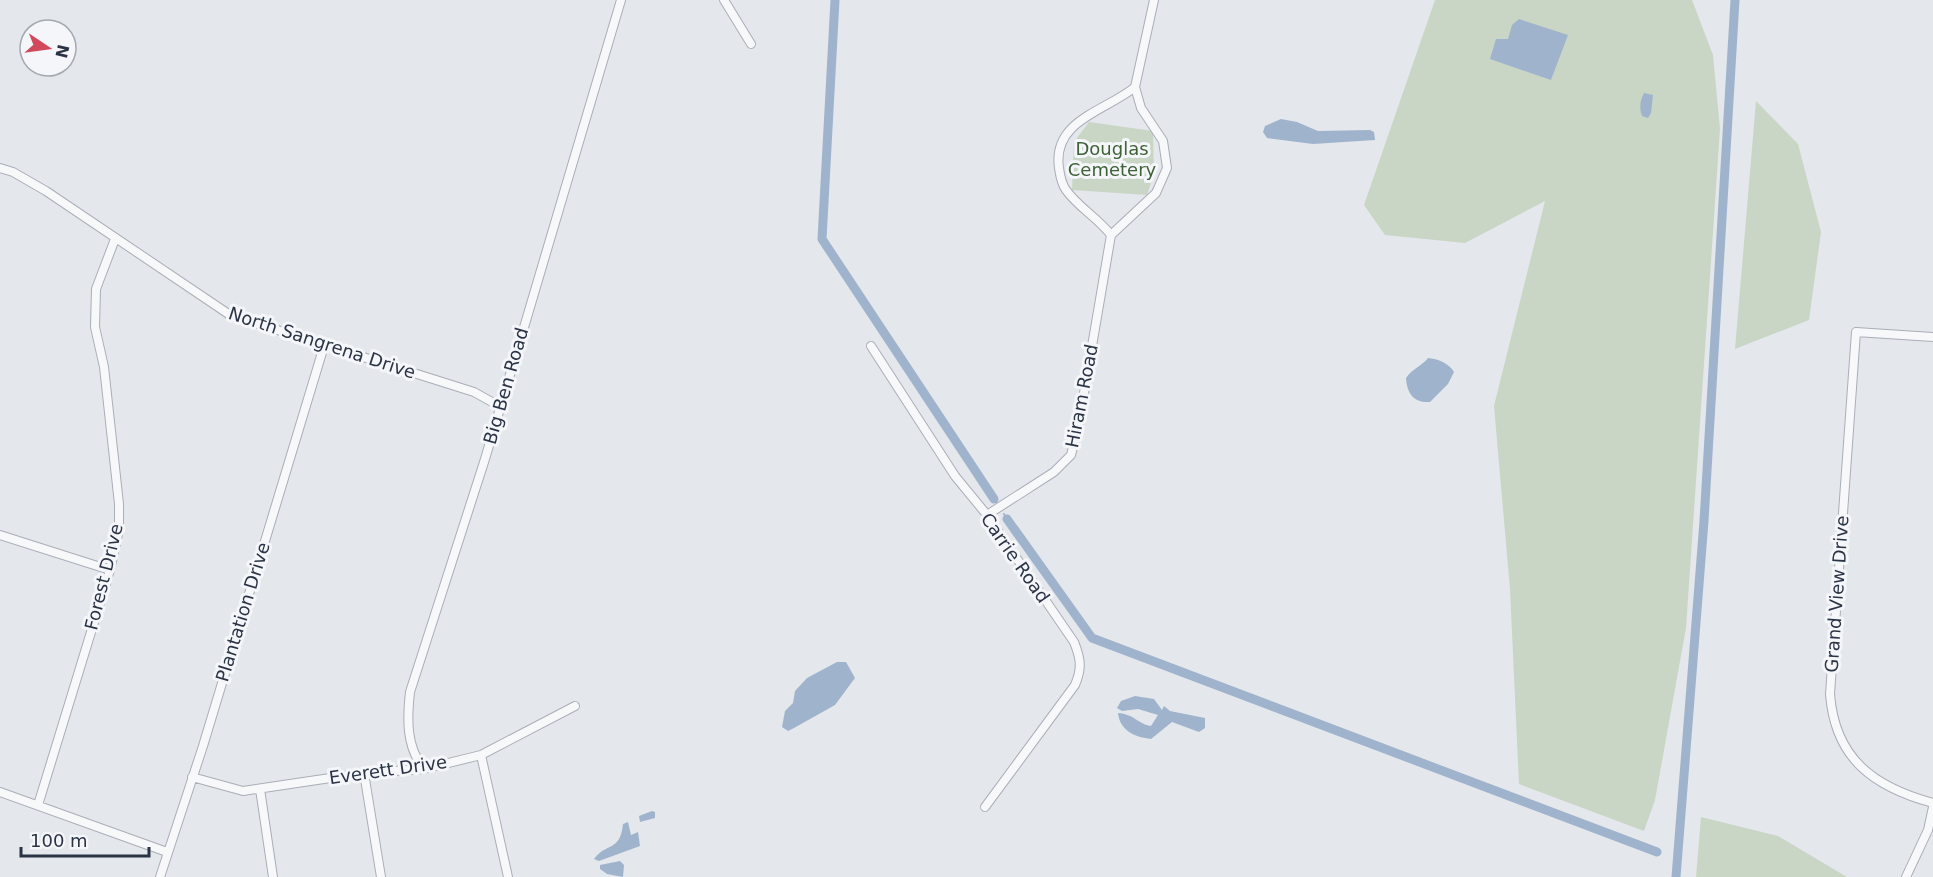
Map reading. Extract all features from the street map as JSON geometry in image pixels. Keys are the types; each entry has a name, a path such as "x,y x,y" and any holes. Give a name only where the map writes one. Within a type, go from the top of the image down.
{"street":[{"name":"Big Ben Road","path":"424,769 413,756 407,718 410,692 621,0"},
{"path":"724,0 751,44"},
{"path":"1135,87 1119,101 1084,117 1073,125 1061,141 1058,157 1060,178 1067,192 1100,220 1111,236 1156,193 1167,168 1163,141 1141,108 1135,87 1154,0"},
{"name":"North Sangrena Drive","path":"0,168 32,183 230,315 474,392 499,406"},
{"name":"Hiram Road","path":"987,515 1054,472 1071,455 1078,428 1111,236"},
{"name":"Forest Drive","path":"38,805 110,570 119,530 120,504 104,367 95,327 96,289 115,239"},
{"name":"Grand View Drive","path":"1933,337 1856,332 1831,674 1832,708 1844,748 1868,776 1933,805"},
{"name":"Plantation Drive","path":"160,877 324,346"},
{"name":"Carrie Road","path":"871,346 955,476 987,515 1074,642 1081,667 1075,686 985,807"},
{"path":"0,535 110,570"},
{"name":"Everett Drive","path":"192,777 243,791 364,773 424,769 481,754 575,706"},
{"path":"481,754 508,877"},
{"path":"364,773 381,877"},
{"path":"260,789 273,877"},
{"path":"0,792 167,852"},
{"path":"1906,877 1928,830 1933,805"}],"green space":[{"path":"1435,0 1692,0 1713,55 1720,129 1686,628 1655,800 1644,831 1519,784 1510,589 1494,406 1545,201 1465,243 1385,235 1364,205"},
{"path":"1756,101 1798,144 1821,232 1809,320 1735,349"},
{"name":"Douglas Cemetery","path":"1089,122 1153,131 1154,174 1147,195 1072,190 1074,142"},
{"path":"1701,817 1778,836 1847,877 1696,877"}],"water":[{"path":"1519,19 1568,35 1551,80 1490,59 1496,39 1508,39 1512,25"},
{"path":"1644,93 1653,95 1651,113 1648,118 1642,116 1640,110"},
{"path":"1281,119 1297,122 1318,131 1370,130 1374,132 1375,140 1313,144 1267,138 1263,132 1265,126"},
{"path":"1428,358 1443,362 1454,372 1448,384 1430,402 1424,402 1412,396 1406,378"},
{"path":"837,662 846,662 855,678 835,705 788,731 782,727 785,711 793,703 795,691 807,678"},
{"path":"1135,696 1154,699 1162,710 1164,706 1170,711 1205,718 1205,728 1199,732 1172,722 1151,739 1134,735 1125,729 1118,713 1128,715 1151,726 1158,715 1138,709 1122,711 1117,708 1121,701"},
{"path":"655,812 655,818 640,822 639,816"},
{"path":"628,822 631,835 638,832 640,846 599,861 594,859 616,843 623,824"},
{"path":"620,861 624,865 623,877 607,874 600,869 600,865"}],"waterway":[{"path":"835,0 822,239 994,499"},
{"path":"1676,877 1704,521 1735,0"},
{"path":"1004,514 1007,519"},
{"path":"1007,519 1092,638 1657,852"}]}
